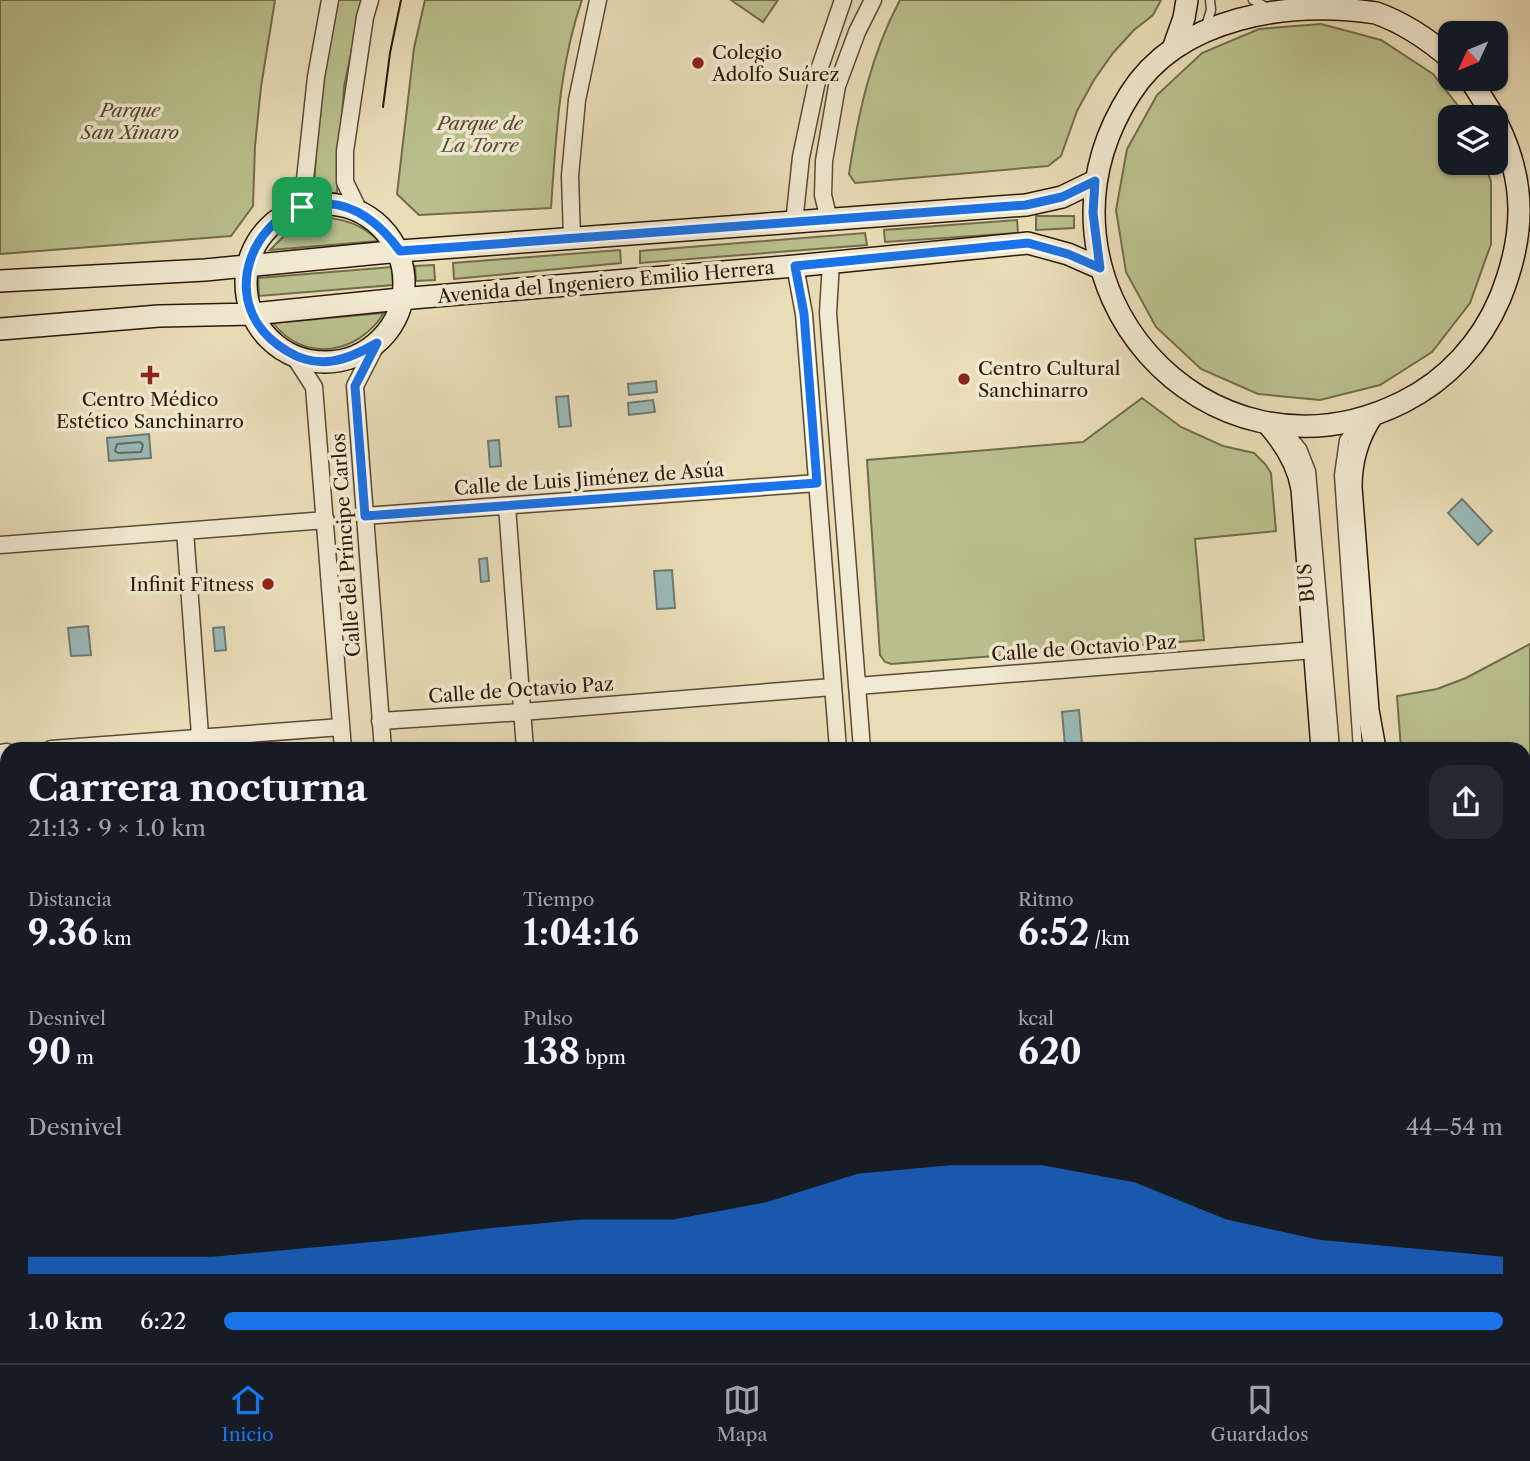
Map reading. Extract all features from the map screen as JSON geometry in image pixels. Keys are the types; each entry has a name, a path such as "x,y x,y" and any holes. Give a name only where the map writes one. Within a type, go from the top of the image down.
{"street":[{"path":"302,207 314,88 330,0"},
{"path":"359,211 345,182 345,150 365,17 370,0"},
{"path":"572,237 570,176 577,100 598,0"},
{"path":"794,223 801,157 820,67 843,0"},
{"path":"829,220 822,195 824,161 837,86 873,0"},
{"path":"1174,46 1187,0"},
{"path":"1438,48 1399,22 1373,12 1341,4 1272,2 1236,12 1206,26 1174,46 1149,69 1120,110 1100,156 1093,213 1100,268 1116,309 1134,338 1157,365 1184,387 1214,405 1247,418 1275,423 1326,425 1364,418 1416,395 1445,374 1470,349 1491,319 1520,267 1519,227 1525,208 1508,152"},
{"path":"0,281 248,267 572,237 1026,205 1062,197 1095,181"},
{"path":"321,203 341,205 359,211 376,222 400,251 405,282 391,327 377,343 352,358 323,362 294,356 277,345 263,331 253,314 246,291 248,267 258,240 277,220 302,207 321,203"},
{"name":"Avenida del Ingeniero Emilio Herrera","path":"0,329 159,316 253,314 1028,243 1068,254 1100,268"},
{"path":"831,262 828,313 861,742"},
{"path":"795,266 804,314 837,742"},
{"name":"Calle del Príncipe Carlos","path":"377,343 355,386 382,742"},
{"name":"Calle del Príncipe Carlos","path":"294,356 314,387 342,742"},
{"path":"1364,418 1351,475 1351,487 1368,710 1374,742"},
{"path":"1275,423 1300,476 1321,742"},
{"name":"Calle de Luis Jiménez de Asúa","path":"365,516 817,483"},
{"path":"507,506 524,742"},
{"path":"0,545 326,520"},
{"path":"185,531 201,742"},
{"name":"Calle de Octavio Paz","path":"857,686 1314,650"},
{"name":"Calle de Octavio Paz","path":"380,721 832,688"},
{"path":"210,742 341,727"}],"lane":[{"path":"1206,26 1211,10 1210,0"},
{"name":"BUS","path":"1358,742 1339,475 1343,440 1364,418"},
{"name":"BUS","path":"1275,423 1302,448 1311,471 1334,742"}],"green space":[{"name":"Parque San Xinaro","path":"0,0 275,0 261,87 253,206 231,236 0,254"},
{"path":"336,0 362,0 344,87 337,193 314,193 321,96"},
{"name":"Parque de La Torre","path":"425,0 582,0 563,76 551,208 419,215 397,194 414,48"},
{"path":"731,0 778,0 763,22"},
{"path":"900,0 1161,0 1153,15 1134,30 1113,53 1094,80 1077,111 1061,156 1048,166 855,183 849,174 861,107 873,63"},
{"path":"1321,24 1381,40 1433,74 1438,80 1438,91 1446,91 1458,105 1438,105 1438,175 1489,175 1491,244 1470,303 1432,352 1380,385 1320,400 1258,394 1201,369 1156,327 1126,272 1116,210 1127,149 1157,95 1202,53 1259,29"},
{"path":"1036,216 1074,216 1074,228 1036,230"},
{"path":"321,217 352,223 379,241 270,250 291,229"},
{"path":"1017,220 1018,233 885,242 884,230"},
{"path":"865,233 867,245 640,263 640,251"},
{"path":"620,250 621,263 454,279 453,263"},
{"path":"434,265 435,280 416,281 415,266"},
{"path":"392,267 393,285 259,296 258,278"},
{"path":"384,313 360,338 331,349 315,349 300,344 286,336 273,323"},
{"path":"1142,398 1181,427 1223,446 1254,453 1271,473 1276,531 1195,539 1204,640 891,664 885,662 880,655 867,460 1083,442"},
{"path":"1530,644 1530,742 1400,742 1397,696 1437,689 1466,678"}],"water":[{"path":"656,381 657,392 629,395 628,384"},
{"path":"568,396 571,426 559,427 556,397"},
{"path":"653,400 655,412 629,415 628,403"},
{"path":"149,434 151,458 109,461 107,438"},
{"path":"499,440 501,466 490,467 488,441"},
{"path":"1462,499 1492,531 1478,545 1448,513"},
{"path":"487,558 489,581 481,582 479,559"},
{"path":"672,570 675,608 657,609 654,571"},
{"path":"88,626 91,655 71,656 68,628"},
{"path":"224,627 226,650 215,651 213,628"},
{"path":"1079,710 1082,742 1065,742 1062,712"}],"tram line":[{"path":"383,107 401,0"}],"place":[{"name":"Colegio Adolfo Suárez","path":"698,63"},
{"name":"Centro Médico Estético Sanchinarro","path":"150,375"},
{"name":"Centro Cultural Sanchinarro","path":"964,379"},
{"name":"Infinit Fitness","path":"268,584"}],"route":[{"path":"1095,181 1093,213 1100,268 1068,254 1028,243 795,266 804,314 817,483 365,516 355,386 377,343 352,358 323,362 294,356 277,345 263,331 253,314 246,291 248,267 258,240 277,220 302,207 321,203 341,205 359,211 376,222 400,251 1026,205 1062,197 1095,181"}]}
